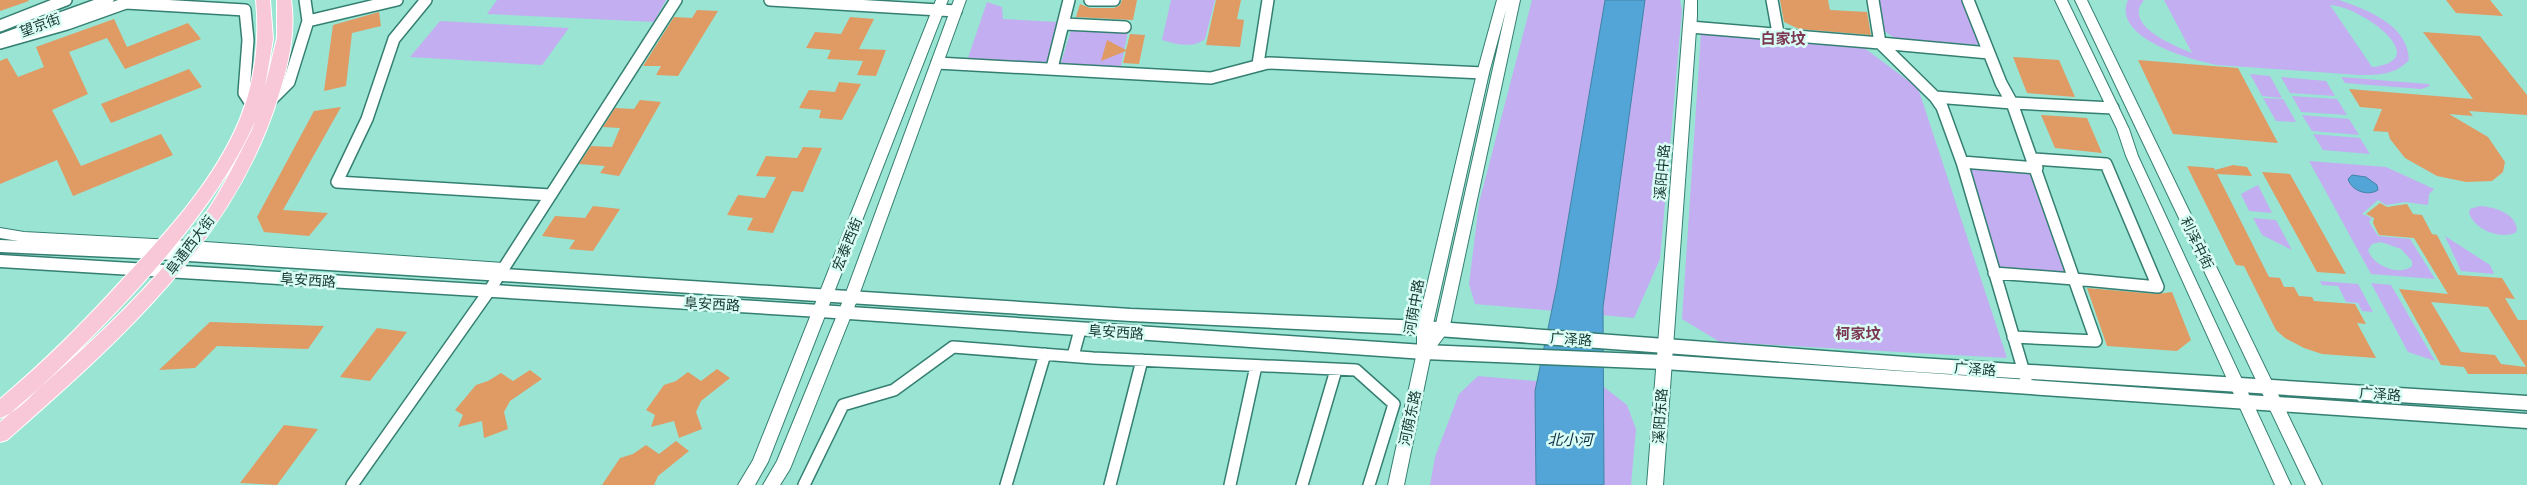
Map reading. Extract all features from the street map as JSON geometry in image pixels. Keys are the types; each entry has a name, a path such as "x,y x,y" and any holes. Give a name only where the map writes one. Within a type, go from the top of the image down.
{"main road":[{"name":"望京街","path":"0,27 80,0"},
{"name":"望京街","path":"0,41 108,0"},
{"name":"阜通西大街","path":"0,410 35,381 161,249 232,152 252,105 265,53 266,18 263,0"},
{"name":"阜通西大街","path":"0,434 135,312 172,271 205,229 248,155 271,100 285,37 284,0"},
{"name":"阜安西路","path":"0,246 161,249 501,272 848,305 1080,330 1424,352"},
{"name":"阜安西路","path":"0,262 489,291 823,303"},
{"name":"阜安西路","path":"848,305 1424,328"},
{"name":"广泽路","path":"1424,328 1619,343 1664,354 2025,379 2245,402 2527,422"},
{"name":"广泽路","path":"1424,352 1522,355 1618,361 1664,354"},
{"name":"广泽路","path":"2025,379 2236,384 2527,403"}],"street":[{"path":"0,27 66,0"},
{"path":"271,100 289,82 308,21 305,0"},
{"path":"308,21 397,0"},
{"path":"426,0 394,39 367,119 336,182 551,195"},
{"path":"352,485 489,291 676,0"},
{"path":"770,0 958,5"},
{"path":"1052,68 1065,24 1069,0"},
{"path":"1084,0 1114,0"},
{"path":"1258,64 1268,0"},
{"name":"河荫中路","path":"1424,352 1424,328 1483,73 1503,0"},
{"name":"河荫中路","path":"1424,352 1442,330 1514,0"},
{"name":"溪阳中路","path":"1664,354 1691,0"},
{"path":"1772,0 1778,33"},
{"path":"1873,0 1880,43 1942,107 1962,162 2025,379"},
{"path":"1968,0 2001,83 2012,103 2035,164 2096,341 2013,337"},
{"name":"利泽中街","path":"2061,0 2130,144 2132,156 2283,485"},
{"name":"利泽中街","path":"2081,0 2314,485"},
{"path":"0,41 67,24 126,3 245,10 248,40 244,93 252,105"},
{"name":"宏泰西街","path":"746,485 760,462 940,5"},
{"name":"宏泰西街","path":"771,485 784,464 848,305 958,5"},
{"path":"1065,24 1124,26"},
{"path":"1690,27 1778,33 1989,53"},
{"path":"937,63 1211,78 1258,64 1483,73"},
{"path":"1934,97 2113,108"},
{"path":"1962,162 2106,164 2158,287 1994,273"},
{"path":"0,233 24,237 161,249"},
{"path":"1074,356 1080,330"},
{"path":"804,485 843,405 894,390 953,347 1142,360 1356,370 1394,404 1369,485"},
{"name":"河荫东路","path":"1396,485 1424,352"},
{"path":"1006,485 1045,354"},
{"name":"溪阳东路","path":"1655,485 1664,354"},
{"path":"1110,485 1142,360"},
{"path":"1230,485 1256,366"},
{"path":"1302,485 1336,370"}],"shaded area":[{"path":"497,0 666,0 654,22 487,14"},
{"path":"1171,0 1215,0 1205,39 1190,45 1162,40"},
{"path":"1532,0 1680,0 1682,10 1660,259 1634,318 1475,304 1469,284 1479,203"},
{"path":"1868,0 1963,0 1980,45 1896,39 1874,24"},
{"path":"2128,0 2144,0 2139,9 2140,18 2145,26 2163,40 2192,53 2164,0 2339,0 2374,14 2394,28 2402,37 2407,48 2409,60 2398,69 2380,74 2366,75 2217,65 2190,58 2156,45 2142,36 2131,25 2126,13","holes":["2330,5 2343,8 2373,23 2386,34 2395,45 2397,54 2390,62 2372,67"]},
{"path":"987,2 1002,7 1003,19 1058,22 1048,63 967,61"},
{"path":"440,21 569,28 542,65 410,57"},
{"path":"1072,27 1128,31 1120,71 1065,67 1061,63"},
{"path":"1701,33 1859,44 1918,88 2007,358 1720,342 1682,319"},
{"path":"2250,74 2270,76 2282,98 2262,96"},
{"path":"2281,77 2326,81 2335,96 2290,93"},
{"path":"2341,77 2428,84 2430,86 2421,89 2345,83"},
{"path":"2292,96 2337,99 2347,115 2301,112"},
{"path":"2263,98 2283,99 2296,122 2276,121"},
{"path":"2302,115 2349,119 2359,135 2312,131"},
{"path":"2313,134 2360,138 2370,154 2323,150"},
{"path":"2309,161 2386,167 2434,189 2429,194 2428,205 2405,202 2386,205 2378,200 2362,214 2372,218 2369,222 2378,236 2410,239 2435,279 2371,274","holes":["2381,242 2401,249 2412,261 2412,266 2400,270 2393,270 2380,265 2368,250 2372,244"]},
{"path":"1966,163 2030,168 2072,278 1997,272"},
{"path":"2258,185 2272,213 2249,211 2241,194"},
{"path":"2480,206 2492,208 2509,215 2516,224 2517,230 2515,233 2509,235 2495,234 2476,224 2469,213 2470,209"},
{"path":"2253,218 2276,220 2292,250 2262,235"},
{"path":"2445,236 2490,265 2494,274 2461,271"},
{"path":"2320,281 2358,284 2373,312 2362,311 2358,303 2346,302 2338,286 2322,285"},
{"path":"2371,283 2391,285 2435,361 2408,352"},
{"path":"1478,376 1604,387 1627,405 1636,429 1631,485 1430,485 1435,457 1459,394"}],"water":[{"name":"北小河","path":"1605,0 1645,0 1603,307 1604,485 1536,485 1535,391 1557,285"},
{"path":"2352,175 2366,177 2377,185 2378,190 2369,193 2356,189 2348,179"}],"building":[{"path":"0,0 28,0 29,1 0,11"},
{"path":"1122,0 1137,0 1133,20 1076,17 1080,4 1090,8 1114,8 1120,5"},
{"path":"1216,0 1241,0 1237,19 1244,20 1240,47 1206,45"},
{"path":"1780,0 1828,0 1830,10 1867,12 1871,35 1799,29 1784,22"},
{"path":"2446,0 2490,0 2503,16 2456,13"},
{"path":"697,10 718,11 678,76 656,75 661,66 643,66 674,17 692,18"},
{"path":"379,12 381,26 352,33 346,86 324,91 333,25"},
{"path":"850,17 874,19 859,49 886,50 876,76 857,75 863,61 827,59 831,50 806,48 815,32 841,34"},
{"path":"114,19 127,47 188,23 201,39 125,69 107,38 69,52 88,94 52,110 81,166 161,134 173,155 73,196 57,160 0,184 0,61 7,58 18,77 44,67 36,47"},
{"path":"2423,32 2480,36 2527,95 2527,115 2469,111 2473,116 2449,114 2488,137 2505,162 2503,172 2492,181 2466,182 2437,176 2405,158 2390,139 2388,132 2373,131 2382,109 2360,107 2349,89 2473,99"},
{"path":"1130,34 1145,35 1139,64 1123,63 1126,51 1101,61 1107,40 1126,50"},
{"path":"2013,57 2059,60 2075,97 2027,93"},
{"path":"2138,60 2238,68 2278,143 2173,134"},
{"path":"189,69 202,87 111,123 101,104"},
{"path":"839,82 861,84 842,120 819,118 821,110 799,108 809,90 835,92"},
{"path":"640,100 661,102 619,176 600,173 605,166 579,164 591,146 612,147 620,128 603,127 615,108 634,109"},
{"path":"341,107 283,210 328,213 309,236 264,232 257,217 314,111"},
{"path":"2041,115 2087,118 2102,153 2055,148"},
{"path":"803,147 822,148 803,192 792,191 773,233 747,230 753,218 727,215 738,195 765,198 776,177 756,176 766,156 797,158"},
{"path":"2233,165 2247,167 2252,176 2217,174 2269,277 2280,278 2284,287 2294,287 2299,296 2312,297 2314,301 2355,304 2366,324 2357,323 2376,358 2322,354 2304,348 2285,338 2276,330 2244,266 2236,265 2187,166 2214,168 2215,170"},
{"path":"2262,172 2290,174 2346,274 2317,272"},
{"path":"2380,203 2387,207 2407,204 2413,214 2422,215 2432,234 2437,235 2458,275 2502,278 2515,299 2505,298 2518,320 2527,320 2527,374 2468,374 2464,367 2441,365 2399,289 2448,294 2414,238 2379,235 2373,223 2374,218 2366,214","holes":["2431,302 2488,307 2526,367 2501,364 2495,355 2461,352"]},
{"path":"593,206 620,209 593,251 569,249 575,240 542,236 555,216 585,218"},
{"path":"2087,288 2157,294 2172,292 2191,340 2177,351 2107,346"},
{"path":"210,322 324,326 308,349 217,346 195,368 159,370"},
{"path":"377,328 407,332 370,381 340,377"},
{"path":"717,369 730,378 701,401 696,412 702,429 679,438 674,421 651,427 655,415 646,410 664,385 676,381 688,372 701,381"},
{"path":"530,370 542,379 510,401 504,412 508,429 484,438 482,421 458,427 463,415 455,410 476,385 488,381 501,373 513,381"},
{"path":"284,425 318,429 277,485 240,483"},
{"path":"676,441 689,451 658,476 654,485 602,485 620,458 633,454 646,445 659,454"}],"district":[{"name":"白家坟","path":"1783,39"},
{"name":"柯家坟","path":"1858,334"}]}
